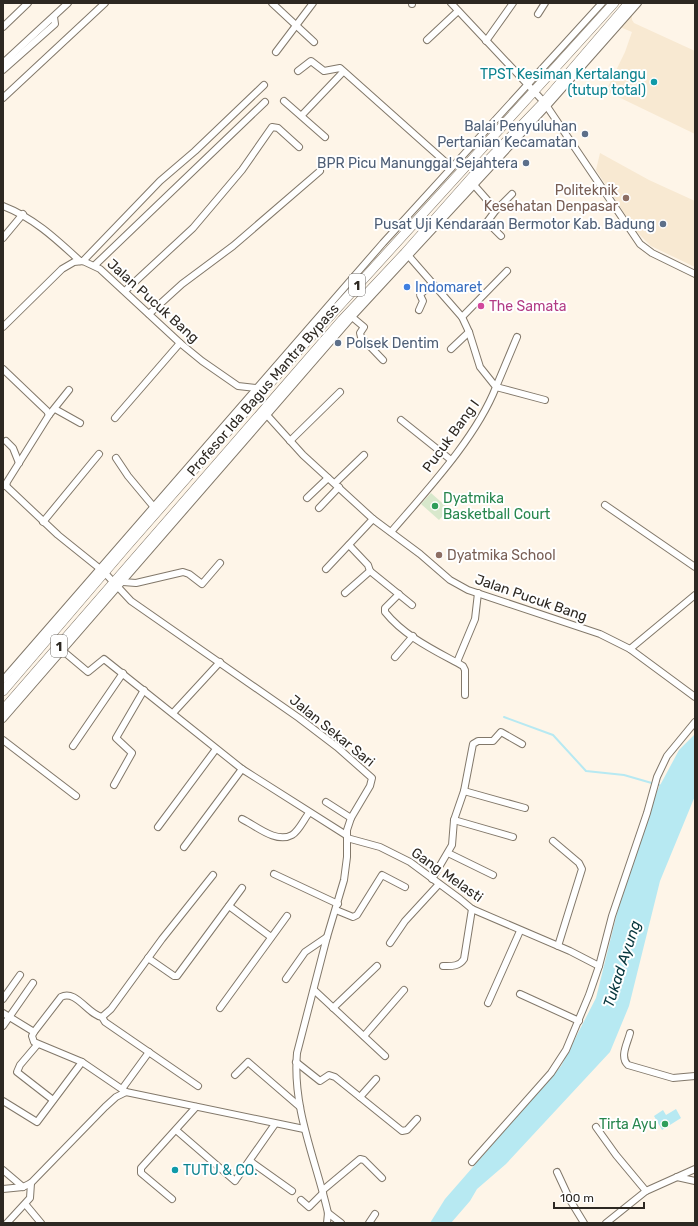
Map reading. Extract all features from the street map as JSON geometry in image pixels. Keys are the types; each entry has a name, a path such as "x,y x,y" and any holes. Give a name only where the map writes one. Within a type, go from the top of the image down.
{"highway":[{"name":"Profesor Ida Bagus Mantra Bypass","path":"3,691 102,570 208,447 391,249 532,88 614,3"},
{"name":"Profesor Ida Bagus Mantra Bypass","path":"3,710 119,583 266,413 311,356 342,320 407,255 473,176 545,104 629,3"},
{"path":"384,242 391,249"},
{"path":"300,349 311,356"}],"street":[{"path":"3,27 28,3"},
{"path":"3,63 68,3"},
{"path":"3,98 105,3"},
{"path":"272,3 314,42"},
{"path":"276,52 313,3"},
{"path":"450,3 532,88 545,104 640,244 652,253 695,274"},
{"path":"486,41 513,3"},
{"path":"538,14 545,3"},
{"path":"3,680 102,570 153,506 208,447 256,388 384,242 451,167 532,88 602,3"},
{"path":"266,413 407,255 474,185 545,104 638,3"},
{"path":"427,40 458,10"},
{"path":"3,70 55,24 54,17"},
{"path":"298,71 311,61 324,71 340,68 451,167"},
{"path":"302,115 343,72"},
{"path":"3,327 53,276 69,264 81,261 160,180 195,151 264,85"},
{"path":"284,101 302,115 325,137"},
{"path":"95,265 265,102"},
{"path":"125,291 193,228 242,170 272,127 278,128 299,147"},
{"path":"149,314 182,284 233,246 320,171"},
{"path":"474,185 496,210"},
{"path":"501,236 487,223 496,210 512,194"},
{"path":"3,206 23,214 54,237 81,261"},
{"path":"3,238 23,214"},
{"path":"407,255 462,317 469,332 480,367 496,388 545,400"},
{"name":"Jalan Pucuk Bang","path":"81,261 95,265 180,343 238,386 256,388"},
{"path":"462,317 507,271"},
{"path":"419,310 423,301 420,294 432,282"},
{"path":"352,317 364,327 360,335 382,360"},
{"path":"451,348 469,332"},
{"name":"Pucuk Bang I","path":"391,532 451,460 491,402 517,337"},
{"path":"115,418 180,343"},
{"path":"3,369 47,411 49,415"},
{"path":"5,485 49,415 69,390"},
{"path":"290,441 340,392"},
{"path":"55,409 80,423"},
{"name":"Jalan Pucuk Bang","path":"266,413 290,441 373,519 420,554 450,580 478,593 600,634 630,649 695,697"},
{"path":"401,420 451,460"},
{"path":"6,441 13,448 14,455 19,463"},
{"path":"43,522 99,454"},
{"path":"319,508 364,455"},
{"path":"116,458 128,476 153,506"},
{"path":"307,498 328,478"},
{"name":"Jalan Sekar Sari","path":"5,485 43,522 119,583 132,601 299,718 372,778 370,786 351,818 346,837 346,868 337,907 327,937 299,1044 296,1062 300,1107 304,1128 323,1191 328,1213 327,1223"},
{"path":"605,505 695,567"},
{"path":"326,569 373,519"},
{"path":"349,546 368,565 370,571 412,605"},
{"path":"3,719 63,651 119,583 136,583 183,572 189,574 202,584 220,563"},
{"path":"345,593 370,571"},
{"path":"457,662 475,619 478,593"},
{"path":"399,594 385,608 385,612 413,636 430,648 464,667 465,694"},
{"path":"630,649 695,595"},
{"path":"395,657 413,636"},
{"name":"Gang Melasti","path":"63,651 88,672 103,659 174,713 242,769 346,837 380,846 410,862 472,909 520,931 558,946 599,966"},
{"path":"174,713 220,662"},
{"path":"72,746 123,673"},
{"path":"114,785 132,753 116,738 144,690"},
{"path":"472,1162 559,1062 579,1021 599,966 621,887 657,776 667,756 695,722"},
{"path":"432,879 452,845 454,820 464,791 474,742 493,741 501,732 522,744"},
{"path":"3,740 76,796"},
{"path":"158,827 216,749"},
{"path":"184,847 242,769"},
{"path":"464,791 525,808"},
{"path":"326,802 351,818"},
{"path":"242,819 273,835 285,836 291,835 309,812"},
{"path":"454,820 513,836"},
{"path":"553,841 579,863 582,869 558,946"},
{"path":"448,853 494,875"},
{"path":"274,874 353,917 357,915 382,875 405,887"},
{"path":"102,1017 111,1009 148,958 213,875"},
{"path":"390,943 405,922 439,884"},
{"path":"148,958 174,976 177,976 242,888"},
{"path":"230,906 271,937"},
{"path":"443,966 454,966 464,959 472,909"},
{"path":"220,1008 287,916"},
{"path":"488,1003 520,931"},
{"path":"286,979 305,952 327,937"},
{"path":"333,1008 377,966"},
{"path":"3,999 20,975"},
{"path":"3,1026 33,983"},
{"path":"314,990 385,1056"},
{"path":"364,1036 404,990"},
{"path":"520,994 579,1021"},
{"path":"198,1086 105,1022 102,1017 71,996 65,995 61,997 34,1032 32,1039 37,1045 82,1062 124,1091 275,1124 304,1128"},
{"path":"3,1013 34,1032"},
{"path":"630,1033 624,1055 628,1065 673,1078 695,1076"},
{"path":"37,1045 20,1065 17,1072 53,1100"},
{"path":"3,1189 23,1187 31,1184 105,1107 124,1091 149,1052"},
{"path":"3,1101 37,1122 82,1062"},
{"path":"235,1075 246,1063 249,1062 300,1107"},
{"path":"296,1062 320,1081 329,1075 335,1077 404,1132 417,1119"},
{"path":"360,1097 376,1079"},
{"path":"172,1199 140,1171 141,1168 196,1107"},
{"path":"176,1130 235,1181 275,1124"},
{"path":"596,1127 616,1155 646,1191"},
{"path":"301,1200 309,1207 323,1191 360,1159 364,1160 382,1178"},
{"path":"250,1161 292,1191"},
{"path":"606,1223 646,1191 695,1169"},
{"path":"3,1170 23,1187"},
{"path":"557,1172 570,1200 584,1223"},
{"path":"677,1177 695,1181"},
{"path":"7,1223 26,1205 32,1194 31,1184"},
{"path":"26,1205 41,1223"},
{"path":"328,1213 341,1223"},
{"path":"369,1223 375,1214"}],"shaded area":[{"name":"TPST Kesiman Kertalangu (tutup total)","path":"632,14 632,20 634,23 695,51 695,134 606,91 625,52 632,32 620,27"},
{"name":"Pusat Uji Kendaraan Bermotor Kab. Badung","path":"600,153 649,180 695,201 695,267 651,246 636,231 596,170"}],"green space":[{"name":"Dyatmika Basketball Court","path":"431,493 449,509 439,520 421,504"}],"water":[{"name":"Tukad Ayung","path":"695,734 695,796 660,881 629,1006 610,1052 506,1164 477,1189 470,1201 451,1223 430,1223 445,1199 561,1066 596,998 617,913 657,791 679,750"},
{"name":"Tirta Ayu","path":"676,1109 681,1118 662,1130 654,1116 663,1110 666,1115"}],"waterway":[{"path":"504,717 553,735 586,771 624,775 662,786"}],"place":[{"name":"TPST Kesiman Kertalangu (tutup total)","path":"654,82"},
{"name":"Balai Penyuluhan Pertanian Kecamatan","path":"585,134"},
{"name":"BPR Picu Manunggal Sejahtera","path":"526,163"},
{"name":"Politeknik Kesehatan Denpasar","path":"626,198"},
{"name":"Pusat Uji Kendaraan Bermotor Kab. Badung","path":"663,224"},
{"name":"Indomaret","path":"407,287"},
{"name":"The Samata","path":"481,306"},
{"name":"Polsek Dentim","path":"338,343"},
{"name":"Dyatmika Basketball Court","path":"435,506"},
{"name":"Dyatmika School","path":"439,555"},
{"name":"Tirta Ayu","path":"665,1124"},
{"name":"TUTU & CO.","path":"175,1170"}]}
